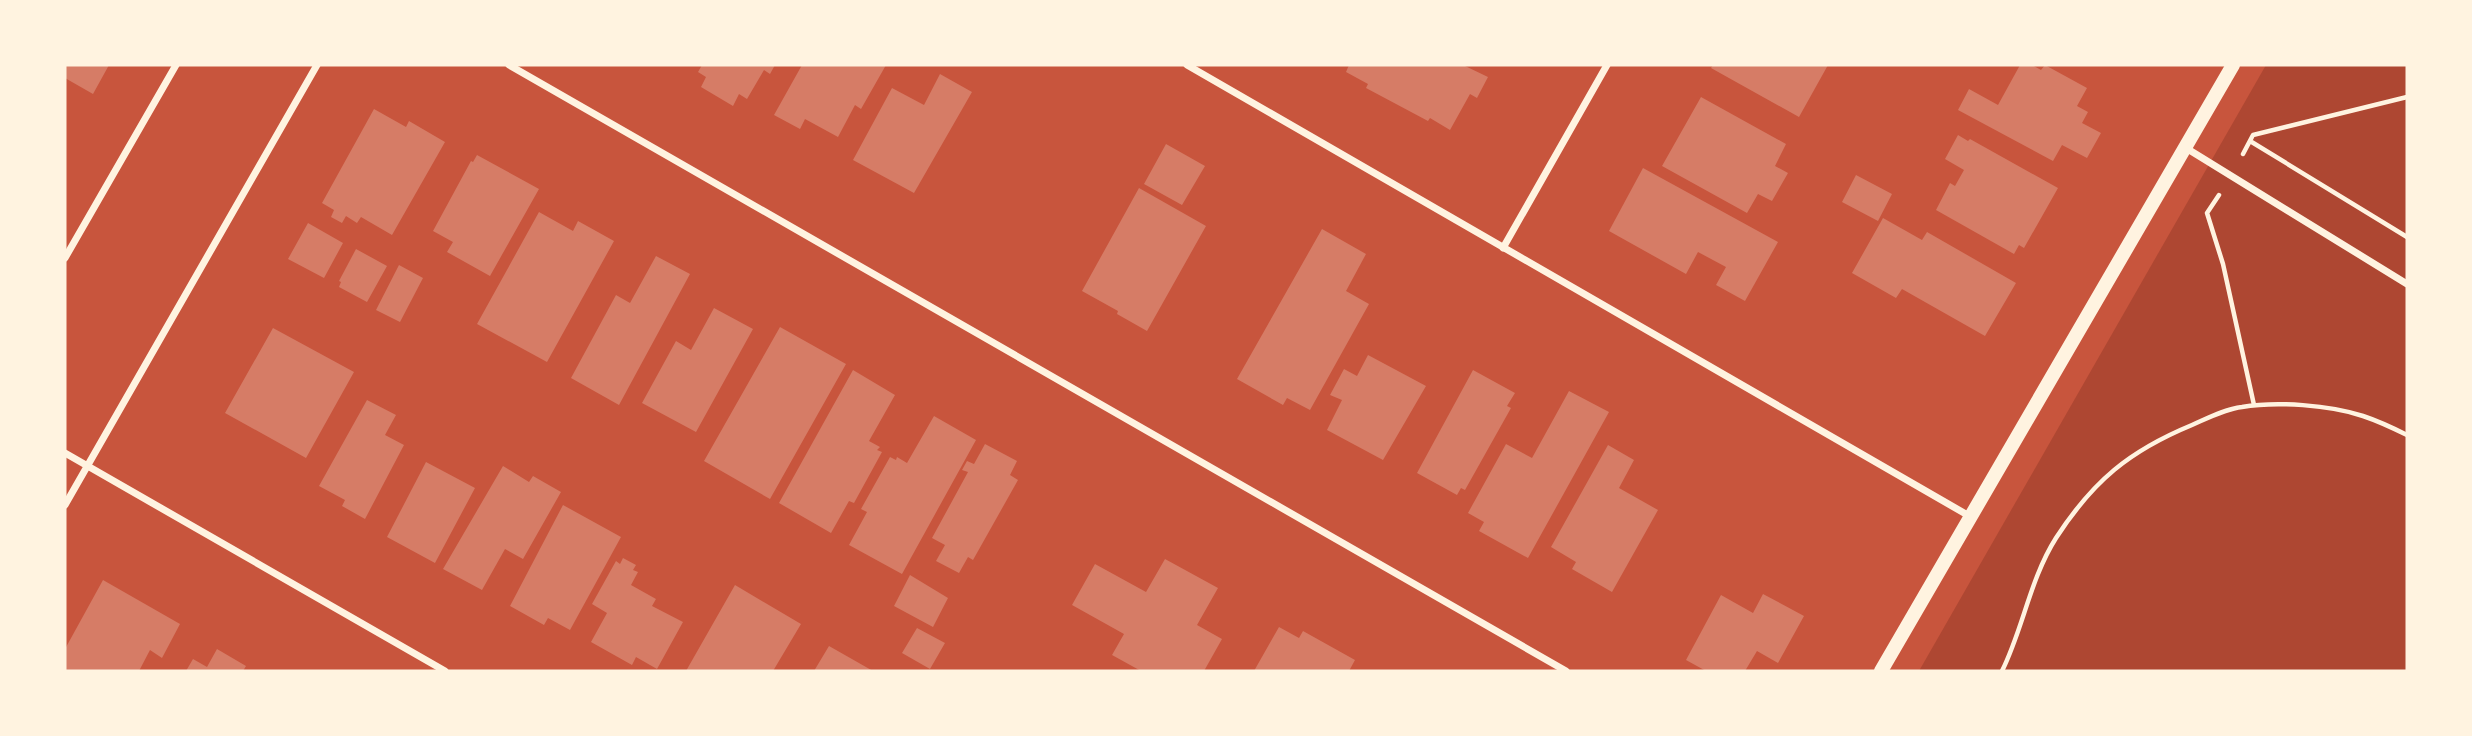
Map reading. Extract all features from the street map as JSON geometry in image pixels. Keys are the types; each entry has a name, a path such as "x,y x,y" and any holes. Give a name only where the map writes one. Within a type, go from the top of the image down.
{"main road":[{"path":"1881,671 2234,65"}],"street":[{"path":"65,258 176,65"},
{"path":"65,505 317,65"},
{"path":"509,65 1566,671"},
{"path":"1187,65 1972,517"},
{"path":"1503,248 1607,65"},
{"path":"2186,148 2407,284"},
{"path":"65,453 445,671"}],"path":[{"path":"2407,97 2253,135 2250,141 2407,237"},
{"path":"2207,213 2223,264 2254,405"},
{"path":"2003,671 2055,540 2104,477 2128,458 2178,430 2239,407 2265,404 2362,415 2407,435"}],"shaded area":[{"path":"2266,65 2407,65 2407,671 1919,671"}],"building":[{"path":"65,65 109,65 93,94 65,78"},
{"path":"702,65 775,65 770,74 764,70 747,99 739,94 733,106 701,87 706,77 698,72"},
{"path":"802,65 886,65 861,109 855,105 838,137 805,119 800,129 774,115"},
{"path":"1349,65 1463,65 1488,77 1477,98 1470,94 1450,130 1366,88 1368,84 1346,72"},
{"path":"1713,65 1828,65 1799,117 1711,68"},
{"path":"2020,65 2032,65 2041,70 2045,65 2087,88 2077,106 2088,112 2082,123 2101,133 2087,158 2062,145 2053,161 1958,110 1969,89 1998,105"},
{"path":"940,74 972,92 914,193 853,160 892,88 924,105"},
{"path":"1701,97 1786,144 1775,166 1788,173 1772,201 1758,194 1747,213 1662,166"},
{"path":"374,109 406,127 409,121 445,142 392,235 361,217 357,223 346,216 342,223 331,217 334,210 322,203"},
{"path":"1958,135 2058,188 2024,248 2019,245 2014,254 1936,210 1950,183 1955,186 1964,170 1945,159"},
{"path":"1166,144 1205,166 1182,205 1144,184"},
{"path":"477,155 539,189 490,276 447,252 453,242 433,231 471,161 473,162"},
{"path":"1643,168 1778,242 1745,301 1716,285 1726,267 1698,252 1686,274 1609,231"},
{"path":"1856,175 1892,194 1878,221 1842,202"},
{"path":"1139,188 1206,226 1147,331 1082,291"},
{"path":"539,212 573,231 578,221 614,241 547,362 477,324"},
{"path":"1883,218 1922,240 1927,232 2016,283 1985,336 1902,289 1896,298 1852,273"},
{"path":"308,223 343,243 324,278 288,259"},
{"path":"1322,229 1366,254 1346,291 1369,304 1310,410 1287,398 1283,405 1237,379"},
{"path":"356,249 387,266 367,302 339,287 339,281"},
{"path":"656,256 690,274 619,405 571,378 616,295 630,303"},
{"path":"399,265 423,278 400,322 376,310"},
{"path":"714,308 753,329 696,432 642,403 676,341 691,350"},
{"path":"780,327 846,364 770,499 704,461"},
{"path":"273,328 354,372 306,458 225,413"},
{"path":"1368,355 1426,386 1383,460 1327,430 1342,400 1330,395 1344,369 1357,376"},
{"path":"853,370 895,395 869,441 880,447 877,450 882,452 854,503 849,501 831,533 779,503"},
{"path":"1473,370 1515,393 1507,406 1511,408 1465,490 1461,488 1457,495 1417,473"},
{"path":"1569,391 1609,412 1528,558 1479,531 1484,522 1468,513 1506,444 1532,458"},
{"path":"367,400 396,415 385,435 404,445 365,519 342,506 345,500 319,486"},
{"path":"934,416 976,440 902,574 849,545 867,512 861,509 890,457 896,460 897,457 907,463"},
{"path":"985,444 1017,461 1010,475 1018,480 973,560 968,557 959,573 936,561 945,545 932,538 968,472 962,470 967,461 974,464"},
{"path":"1608,445 1634,460 1619,488 1658,510 1612,592 1572,569 1576,562 1551,547"},
{"path":"426,462 475,488 435,563 387,537"},
{"path":"503,466 529,482 533,476 561,492 523,559 505,549 482,590 443,569"},
{"path":"563,505 621,537 570,630 548,618 544,625 510,606"},
{"path":"623,558 636,565 633,570 638,572 631,585 656,599 652,606 683,622 657,669 636,657 632,665 591,642 607,613 592,604 616,561 620,564"},
{"path":"1165,559 1218,588 1197,625 1222,639 1204,671 1141,671 1112,655 1124,634 1072,605 1095,564 1146,592"},
{"path":"910,575 948,598 933,627 894,606"},
{"path":"103,580 180,624 162,658 150,650 139,671 65,671 65,649"},
{"path":"735,585 801,624 773,671 686,671"},
{"path":"1763,594 1804,616 1778,663 1757,651 1745,671 1706,671 1686,660 1721,595 1753,613"},
{"path":"1279,627 1299,638 1303,631 1355,660 1349,671 1254,671"},
{"path":"917,628 945,643 930,669 902,653"},
{"path":"829,646 873,671 814,671"},
{"path":"217,649 246,666 243,671 186,671 193,659 207,667"}]}
